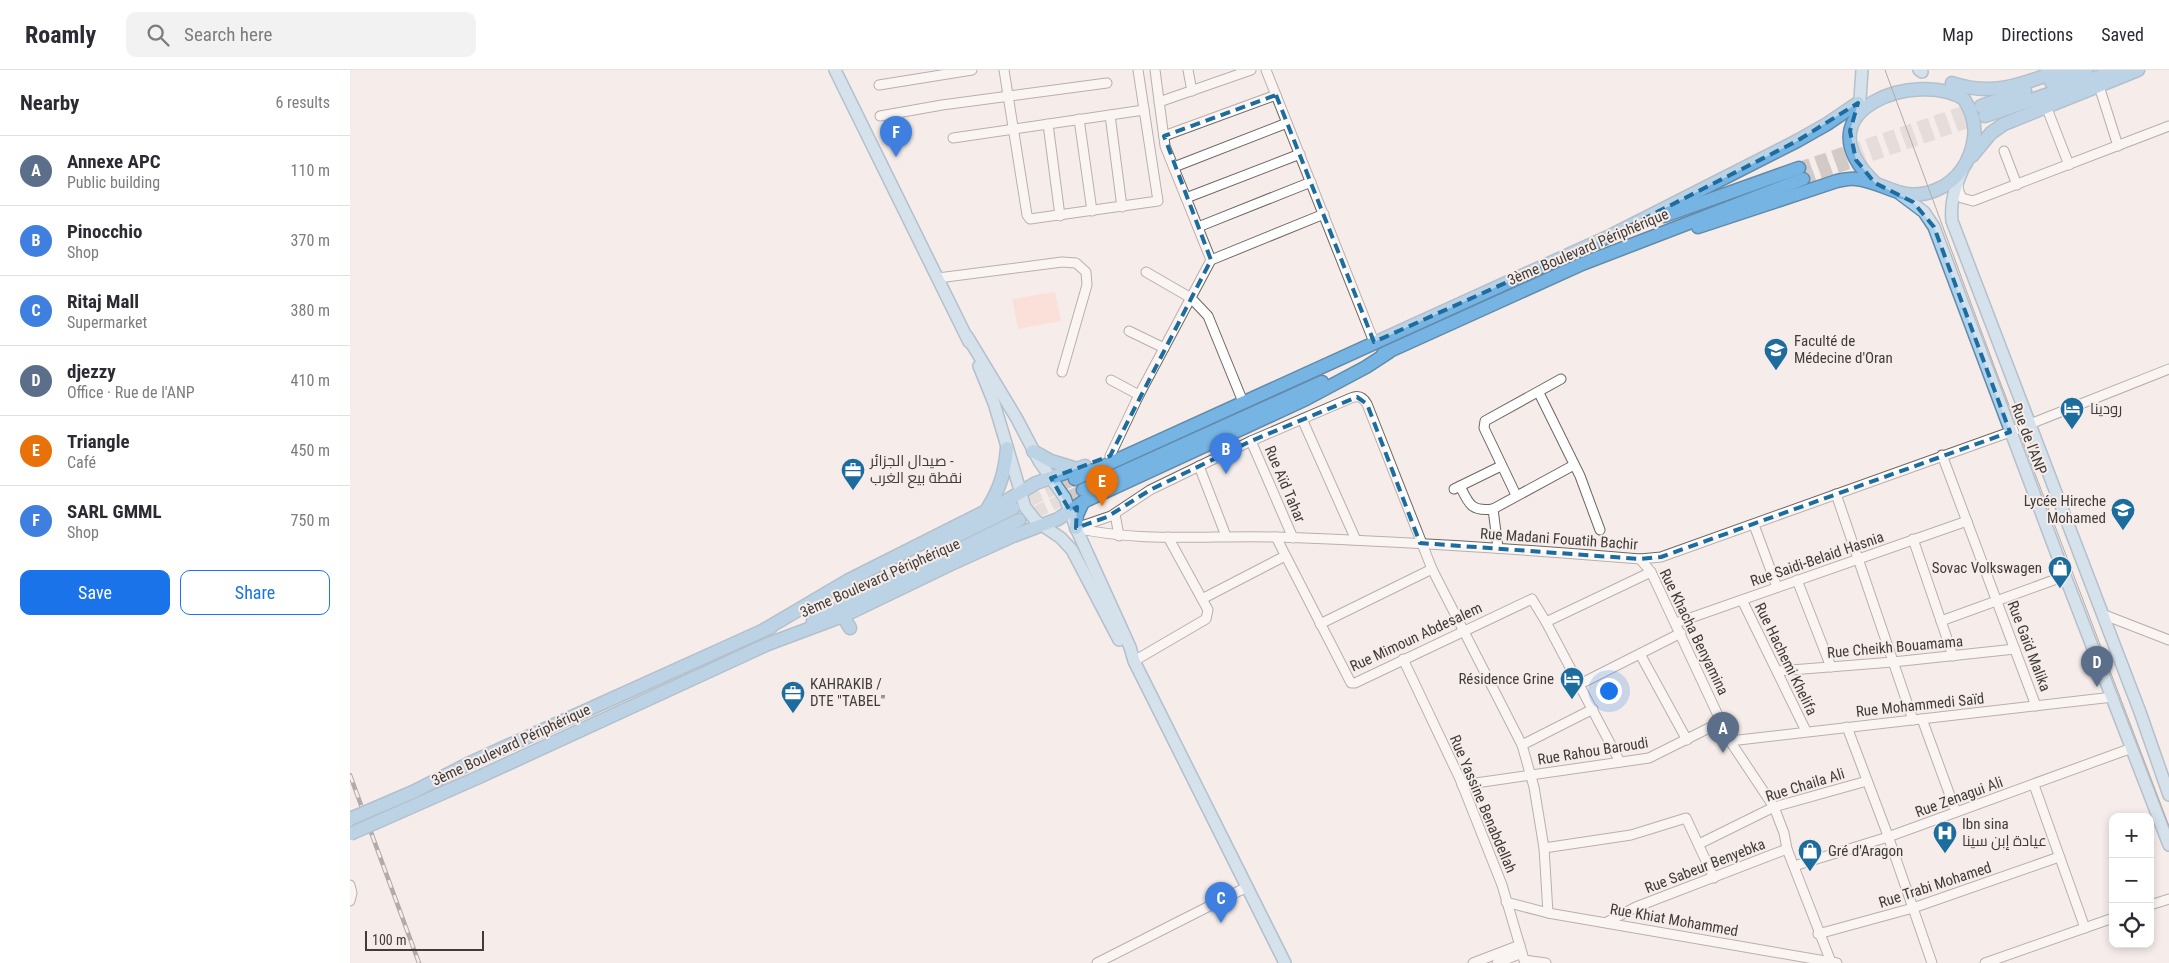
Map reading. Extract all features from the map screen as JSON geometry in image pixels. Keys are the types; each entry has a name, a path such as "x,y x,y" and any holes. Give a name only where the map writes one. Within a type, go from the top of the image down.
{"highway":[{"path":"1904,72 1920,71 1967,88 1986,90 2013,87 2058,70"},
{"path":"2086,70 1983,111 2119,70"},
{"path":"1859,101 1852,116 1850,131 1851,146 1856,160 1875,183 1887,190 1900,194 1918,194 1936,190 1956,178 1991,133 2004,124 2138,70"},
{"path":"1941,78 1962,96 1969,107 1973,121 1974,142 1963,170"},
{"path":"764,630 849,580 1020,493 1036,483 1051,478 1076,474 1334,361 1612,235 1827,124 1859,101 1872,86"},
{"name":"3ème Boulevard Périphérique","path":"350,834 480,777 768,644 843,616 950,564 1013,536 1058,519 1070,511 1083,496 1322,391 1389,352 1582,264 1801,173 1612,235"},
{"path":"1582,264 1627,252 1837,182 1854,178 1875,183"},
{"path":"1076,474 1110,456 1241,397 1334,361"},
{"path":"985,511 1001,485 1007,448"},
{"path":"1033,451 1076,474"},
{"path":"1076,528 1083,496"},
{"path":"350,819 413,792 472,762 1016,514 768,644"},
{"path":"843,616 850,628"}],"main road":[{"path":"835,70 967,336 994,404 1020,493 1028,512 1042,525 1061,538 1072,550 1124,649 1134,661"},
{"path":"1859,101 1862,70"},
{"name":"Rue de l'ANP","path":"1963,170 1953,192 1950,209 1952,221 2030,423 2169,795"},
{"name":"Rue de l'ANP","path":"1900,194 1924,212 1934,227 2014,430 2065,576 2169,845"},
{"path":"967,336 1009,404 1033,451 1062,491 1076,528 1130,647 1134,661 1285,963"}],"street":[{"path":"879,84 972,70"},
{"path":"1004,70 1027,215 1030,218 1060,216 1158,201 1138,70"},
{"path":"1155,70 1165,146 1211,260"},
{"path":"1188,70 1192,91"},
{"path":"1159,102 1251,70"},
{"path":"1266,70 1374,342"},
{"path":"880,116 1107,83"},
{"path":"2099,86 2118,146"},
{"path":"1164,136 1276,95"},
{"path":"2046,106 2069,165"},
{"path":"953,138 1144,110"},
{"path":"1110,115 1122,207"},
{"path":"1080,120 1092,211"},
{"path":"1174,167 1288,123"},
{"path":"1048,124 1060,216"},
{"path":"1963,170 1958,192 1962,198 1973,201 2169,126"},
{"path":"2004,151 2017,185"},
{"path":"1186,198 1300,154"},
{"path":"1198,226 1311,182"},
{"path":"1110,456 1139,395 1211,260 1324,214"},
{"path":"938,278 1062,262 1076,263 1086,272 1087,284 1062,372"},
{"path":"1146,272 1191,298 1208,316 1241,397"},
{"path":"1129,331 1164,348"},
{"name":"Rue Madani Fouatih Bachir","path":"1076,528 1119,536 1226,536 1356,540 1640,559 1661,557 2014,430 2169,369"},
{"path":"1516,495 1484,428 1485,421 1539,393 1561,379"},
{"path":"1112,380 1139,395"},
{"path":"1539,393 1574,465 1600,530"},
{"path":"1076,528 1115,514 1145,492 1302,418 1354,397 1360,397 1365,401 1420,543 1522,745 1530,775 1544,848 1548,913"},
{"path":"1302,418 1356,540"},
{"name":"Rue Aïd Tahar","path":"1251,441 1293,538"},
{"name":"Rue Gaïd Malika","path":"1942,456 2036,706"},
{"path":"1501,466 1457,488 1469,504 1482,510 1493,509 1574,465"},
{"path":"1199,466 1226,536"},
{"path":"1836,494 1893,662 1956,812"},
{"path":"1493,509 1498,548"},
{"path":"1115,514 1119,536"},
{"name":"Rue Saidi-Belaid Hasnia","path":"1676,624 1967,521"},
{"path":"1754,525 1777,587"},
{"path":"1134,661 1206,619 1208,610 1168,537"},
{"name":"Rue Mimoun Abdesalem","path":"1276,537 1351,683 1532,599 1546,622"},
{"path":"1913,539 1953,656"},
{"path":"1202,599 1286,556"},
{"name":"Rue Khacha Benyamina","path":"1640,559 1651,572 1730,741 1774,807 1818,934 1834,962"},
{"path":"1320,624 1432,568"},
{"path":"1620,762 1546,622 1651,572"},
{"path":"1941,621 2065,576"},
{"path":"1798,580 1831,667"},
{"name":"Rue Hachemi Khelifa","path":"1742,600 1806,731"},
{"path":"2102,614 2169,640"},
{"path":"1580,684 1681,633"},
{"name":"Rue Cheikh Bouamama","path":"1777,671 1893,662 2015,649"},
{"path":"1640,654 1687,740"},
{"name":"Rue Yassine Benabdellah","path":"1403,659 1462,785 1502,885 1523,955"},
{"name":"Rue Mohammedi Saïd","path":"1730,741 2112,697"},
{"path":"1522,745 1593,709"},
{"name":"Rue Rahou Baroudi","path":"1462,785 1649,758 1721,722"},
{"path":"1847,727 1888,836 1932,963"},
{"name":"Rue Zenagui Ali","path":"1794,866 1888,836 2034,785 2132,748"},
{"name":"Rue Chaila Ali","path":"1699,844 1774,807 1867,780"},
{"path":"2034,785 2085,928"},
{"path":"1544,848 1631,835 1683,817 1687,819 1714,878"},
{"name":"Rue Sabeur Benyebka","path":"1607,922 1636,907 1787,849"},
{"name":"Rue Trabi Mohamed","path":"1818,934 1913,908 2060,857"},
{"path":"350,885 350,900"},
{"path":"1097,963 1247,887"},
{"path":"2154,905 2169,899"},
{"name":"Rue Khiat Mohammed","path":"1506,902 1548,913 1834,962"},
{"path":"1985,963 2109,919"},
{"path":"1497,963 1523,955"},
{"path":"1473,963 1523,955 1546,963"}],"highlighted area":[{"path":"1276,95 1374,342 1612,235 1797,141 1858,103 1850,131 1856,160 1875,183 1913,202 1934,227 2010,432 1661,557 1640,559 1420,543 1367,404 1357,397 1251,441 1150,490 1107,517 1076,528 1077,507 1070,511 1051,478 1110,456 1211,260 1164,136"}],"shaded area":[{"path":"1055,292 1061,321 1018,329 1012,299"}],"tunnel":[{"path":"1799,168 1978,107"},
{"path":"1803,179 1982,117"},
{"path":"1014,508 1075,479"},
{"path":"1019,520 1083,490"}],"tram line":[{"path":"1885,70 1996,371 2169,826"}],"railway":[{"path":"350,775 419,963"}],"place":[{"name":"SARL GMML","path":"896,157"},
{"name":"Faculté de Médecine d'Oran","path":"1776,371"},
{"name":"رودينا","path":"2072,430"},
{"name":"Pinocchio","path":"1226,474"},
{"name":"صيدال الجزائر - نقطة بيع الغرب","path":"853,491"},
{"name":"Triangle","path":"1102,506"},
{"name":"Lycée Hireche Mohamed","path":"2123,531"},
{"name":"Sovac Volkswagen","path":"2060,589"},
{"name":"djezzy","path":"2097,687"},
{"name":"Résidence Grine","path":"1572,700"},
{"name":"KAHRAKIB / DTE \"TABEL\"","path":"793,714"},
{"name":"Annexe APC","path":"1723,753"},
{"name":"Ibn sina عيادة إبن سينا","path":"1945,854"},
{"name":"Gré d'Aragon","path":"1810,872"},
{"name":"Ritaj Mall","path":"1221,923"}]}
